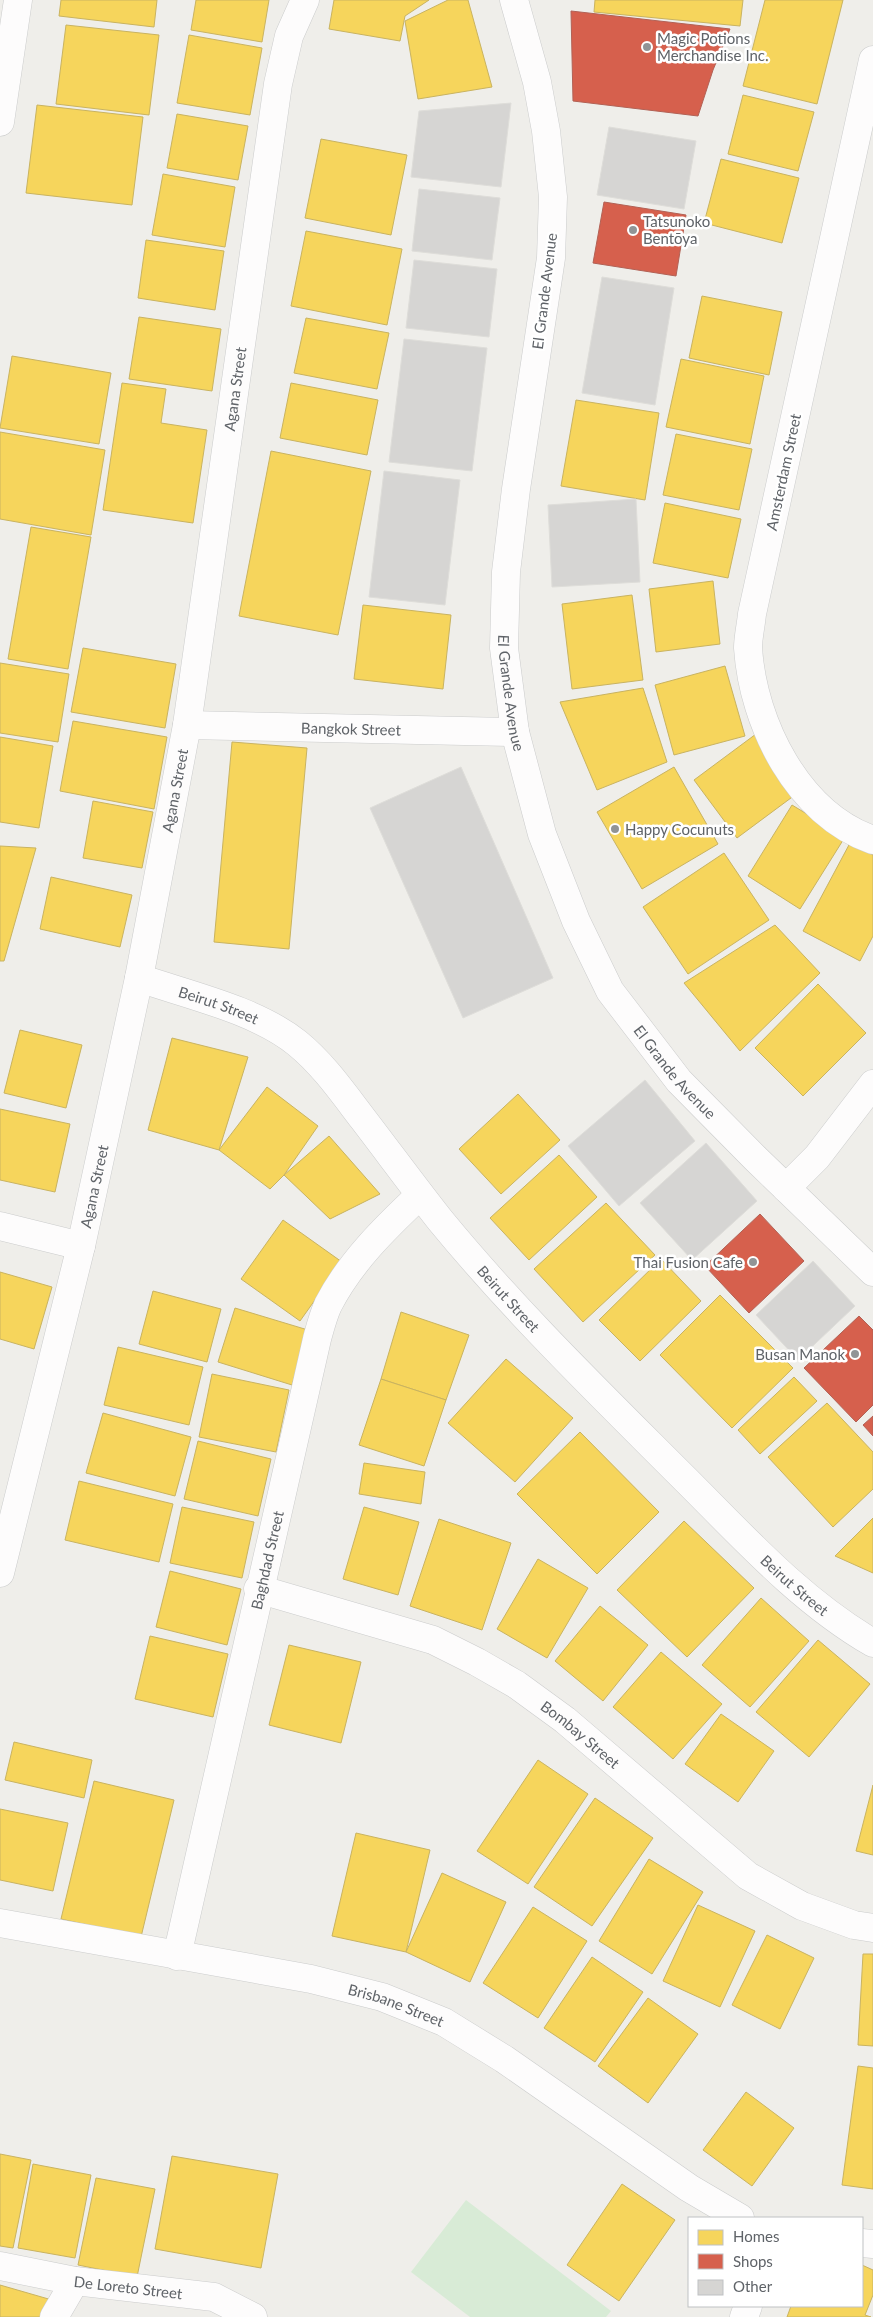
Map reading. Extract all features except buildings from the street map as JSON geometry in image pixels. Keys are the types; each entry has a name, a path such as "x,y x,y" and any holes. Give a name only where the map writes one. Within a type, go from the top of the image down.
{"street":[{"path":"0,122 18,0"},
{"name":"Agana Street","path":"0,1573 81,1246 139,978 187,724 278,84 290,36 306,0"},
{"name":"El Grande Avenue","path":"514,0 538,82 546,131 553,197 551,258 516,489 506,572 504,648 515,732 542,834 576,921 610,991 679,1081 873,1272"},
{"name":"Amsterdam Street","path":"873,60 752,614 748,647 753,680 770,737 796,782 823,810 859,835 873,840"},
{"name":"Bangkok Street","path":"187,724 515,732"},
{"name":"Beirut Street","path":"139,978 261,1019 297,1043 334,1080 420,1195 460,1244 555,1348 750,1543 804,1594 850,1630 873,1643"},
{"path":"786,1188 818,1157 873,1084"},
{"name":"Baghdad Street","path":"177,1956 258,1589 317,1339 327,1307 349,1270 378,1236 420,1195"},
{"path":"0,1226 81,1246"},
{"name":"Bombay Street","path":"258,1589 433,1640 477,1662 517,1685 565,1720 748,1876 802,1906 854,1925 873,1928"},
{"name":"Brisbane Street","path":"0,1923 311,1979 382,1996 444,2022 504,2059 689,2188 738,2217"},
{"name":"De Loreto Street","path":"0,2266 75,2281 214,2296 253,2317"},
{"path":"54,2317 75,2281"}],"green space":[{"path":"466,2200 611,2311 606,2317 470,2317 411,2272"}],"place":[{"name":"Magic Potions Merchandise Inc.","path":"647,47"},
{"name":"Tatsunoko Bentōya","path":"633,230"},
{"name":"Happy Cocunuts","path":"615,829"},
{"name":"Thai Fusion Cafe","path":"753,1262"},
{"name":"Busan Manok","path":"855,1354"}]}
